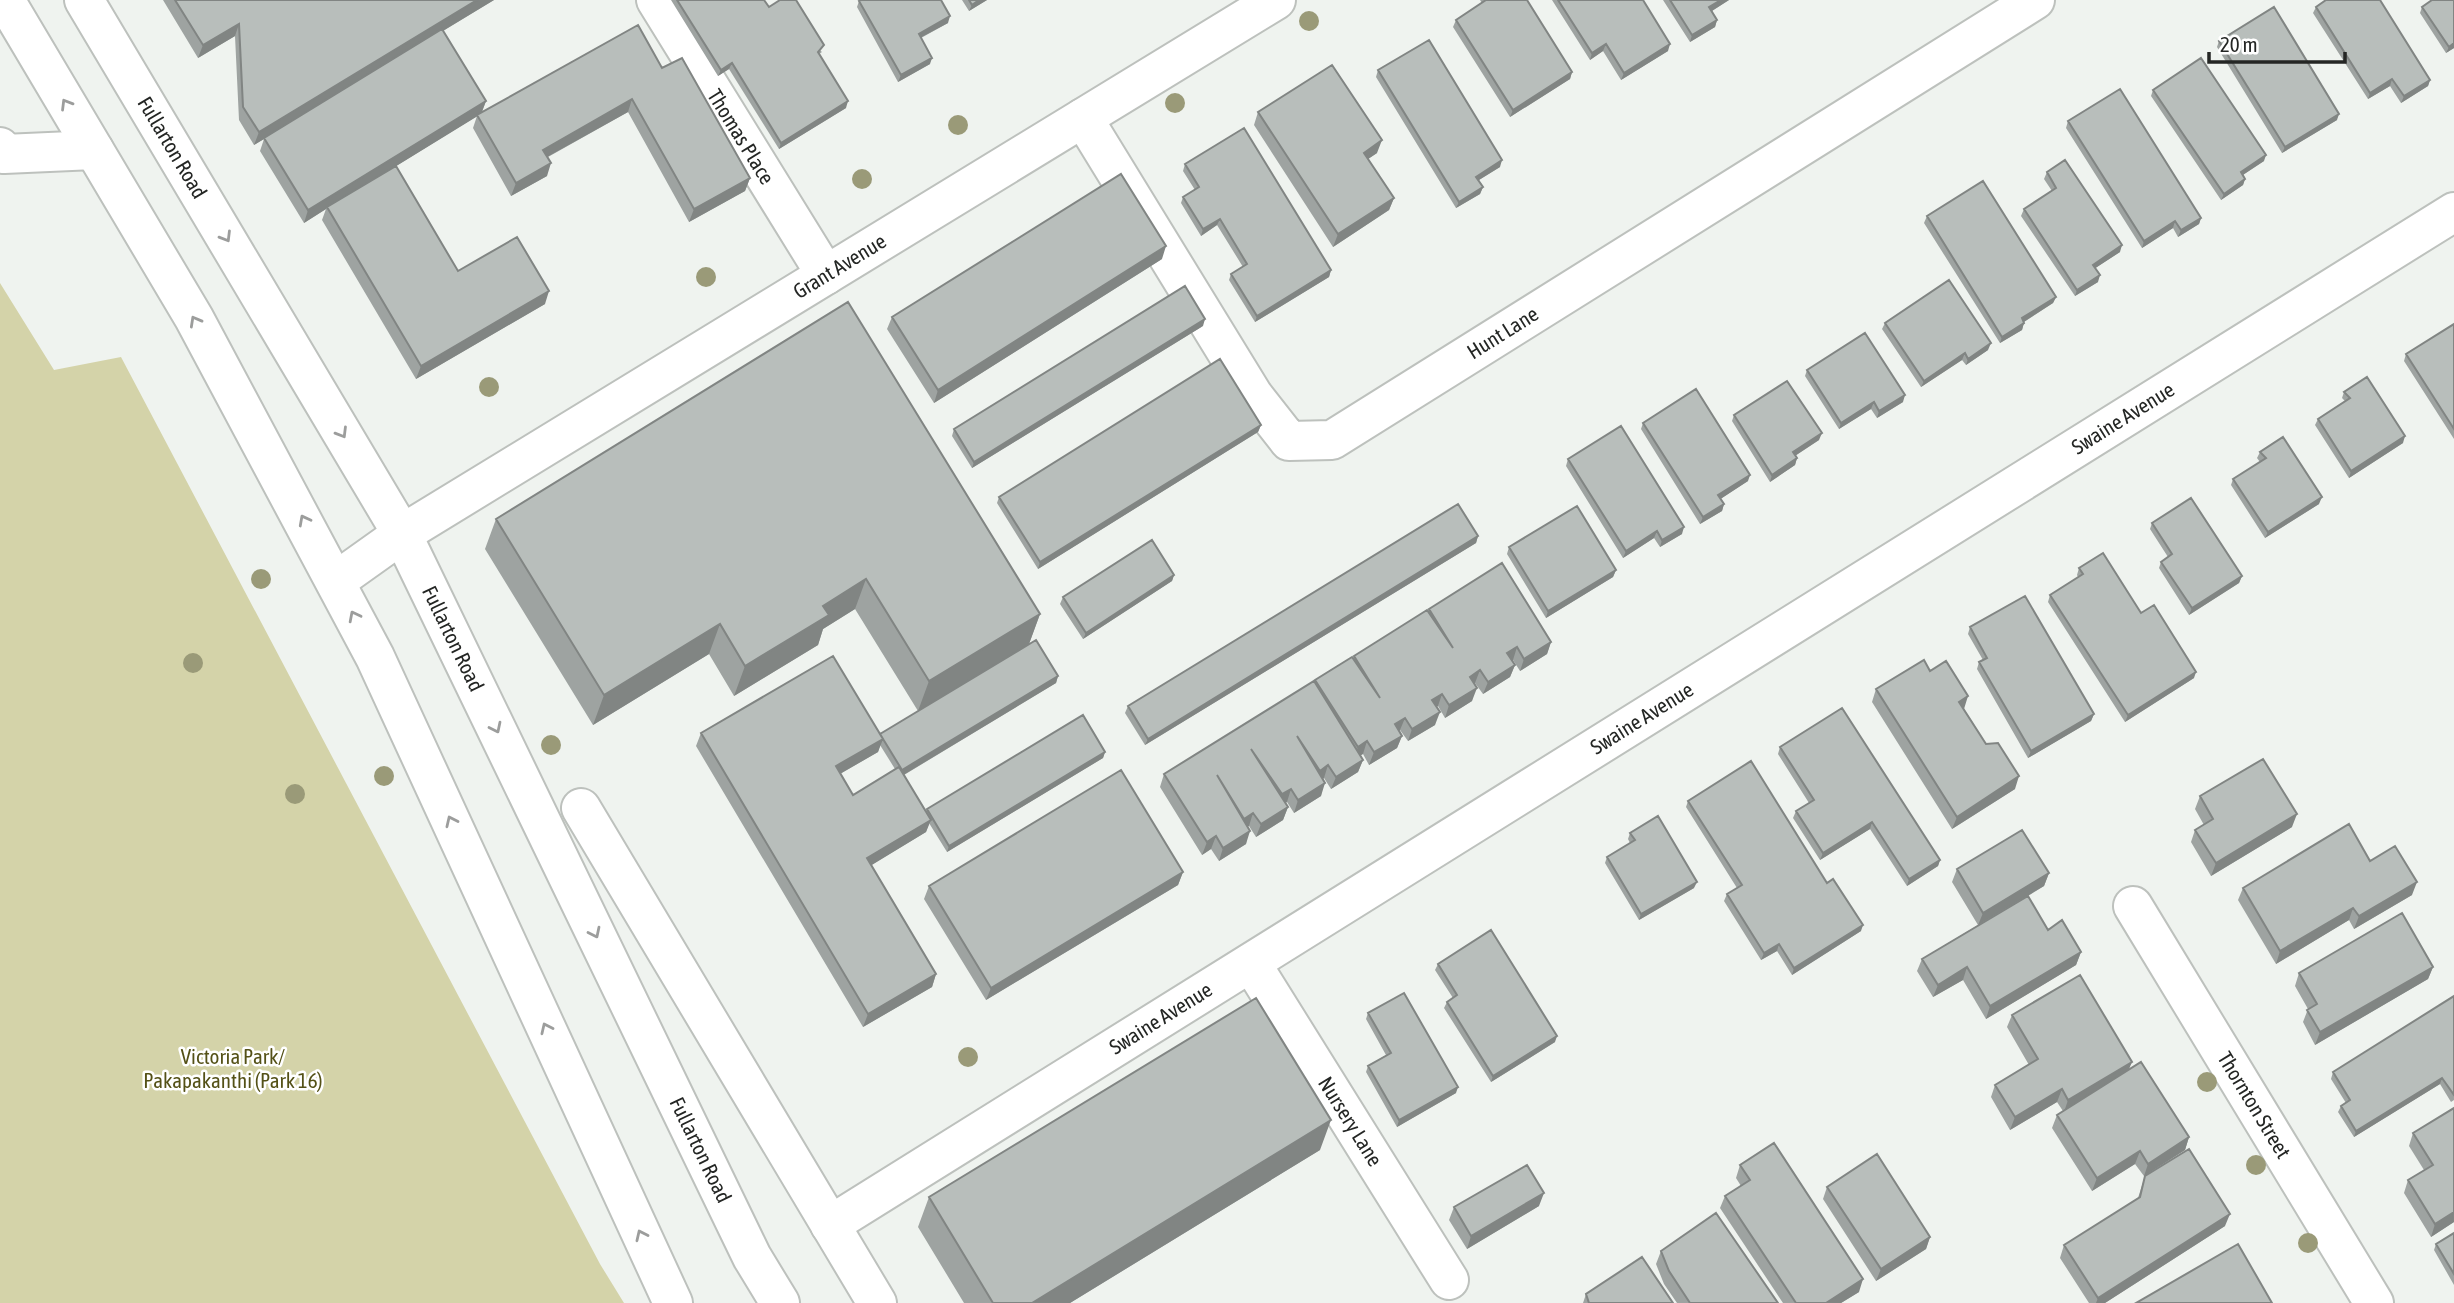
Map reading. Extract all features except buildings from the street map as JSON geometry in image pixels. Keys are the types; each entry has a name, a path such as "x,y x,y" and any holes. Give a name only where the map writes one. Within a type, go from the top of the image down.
{"main road":[{"path":"5,0 194,318 336,580 384,675 673,1303"},
{"name":"Fullarton Road","path":"84,0 402,534 752,1257 780,1303"},
{"name":"Thomas Place","path":"656,0 826,275"},
{"name":"Grant Avenue","path":"336,580 402,534 1276,0"},
{"name":"Hunt Lane","path":"1083,118 1260,404 1289,440 1332,440 2035,0"},
{"path":"0,146 4,153 94,150"},
{"name":"Swaine Avenue","path":"830,1225 2454,212"},
{"path":"581,808 877,1303"},
{"name":"Thornton Street","path":"2133,905 2374,1303"},
{"name":"Nursery Lane","path":"1251,963 1449,1280"}],"green space":[{"name":"Victoria Park/ Pakapakanthi (Park 16)","path":"0,283 54,370 121,357 600,1264 624,1303 0,1303"}]}
